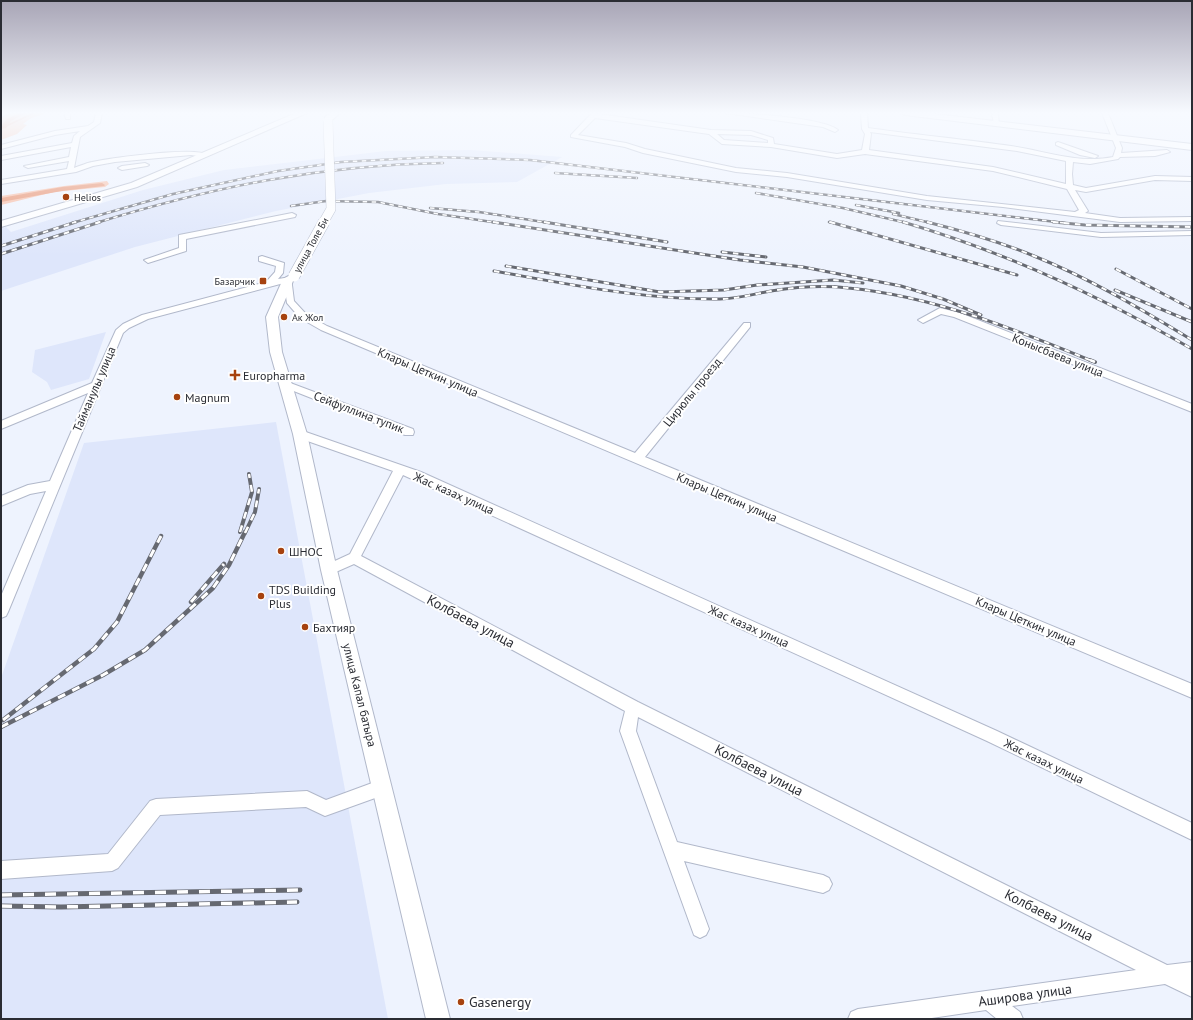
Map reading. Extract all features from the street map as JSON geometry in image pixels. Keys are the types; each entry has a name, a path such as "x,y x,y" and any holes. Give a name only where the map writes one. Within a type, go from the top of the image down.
{"main road":[{"path":"1,224 134,185 190,161"},
{"name":"улица Толе Би","path":"291,278 331,209 329,161"},
{"name":"улица Капал батыра","path":"291,278 272,316 276,352 300,434 329,570 383,787 438,1019"}],"street":[{"path":"28,166 59,161"},
{"path":"70,171 73,161"},
{"path":"1,182 70,171 91,164 117,161"},
{"path":"122,168 153,163 190,161"},
{"path":"690,161 736,170 782,176 787,175 927,198 1120,220 1192,219"},
{"path":"930,161 993,169 1043,182 1086,190 1156,178 1192,179"},
{"path":"1070,161 1067,174 1069,187 1084,212 1077,214"},
{"path":"1079,161 1100,162 1104,161"},
{"path":"148,260 183,249 182,237 228,227 246,226 292,215"},
{"path":"1001,223 1101,235 1192,233"},
{"path":"262,259 281,265 279,272 269,284"},
{"name":"Тайманулы улица","path":"1,612 119,332 126,326 155,314 291,278"},
{"name":"Клары Цеткин улица","path":"291,278 290,302 303,316 324,328 1192,690"},
{"name":"Конысбаева улица","path":"923,320 940,311 957,315 1192,408"},
{"name":"Цирюлы проезд","path":"637,459 747,325"},
{"name":"Сейфуллина тупик","path":"285,384 409,432"},
{"path":"1,425 95,386"},
{"name":"Жас казах улица","path":"300,434 400,469 992,736 1192,832"},
{"path":"329,570 354,558 400,469"},
{"path":"1,501 28,490 54,484"},
{"name":"Колбаева улица","path":"354,558 633,707 1192,988"},
{"path":"633,707 628,731 700,929"},
{"path":"1,870 112,862 156,807 307,799 325,808 383,787"},
{"path":"670,849 823,884"},
{"name":"Аширова улица","path":"858,1019 1170,976 1192,971"},
{"path":"988,1000 1013,1019"}],"shaded area":[{"path":"304,161 556,161 517,182 446,184 369,193 276,211 135,247 1,291 1,228 6,227 11,232 143,190 224,170"},
{"path":"107,181 109,184 105,187 54,192 1,205 1,196"},
{"path":"106,332 89,379 51,390 47,382 32,372 35,350"},
{"path":"276,422 388,1019 1,1019 1,678 84,443"}],"waterway":[{"path":"1,200 62,189 102,185"}],"railway":[{"path":"72,223 173,194 278,171 341,162 367,161"},
{"path":"535,161 1065,223"},
{"path":"96,223 182,199 267,180 353,168 443,163"},
{"path":"555,173 637,178"},
{"path":"756,193 843,208 904,222"},
{"path":"291,206 326,201 378,202 438,214 499,223"},
{"path":"856,205 899,213"},
{"path":"430,208 479,212 550,223"},
{"path":"893,214 929,222"},
{"path":"1,246 76,222"},
{"path":"1,254 100,222"},
{"path":"493,222 740,260 803,267 901,286 943,299 981,315"},
{"path":"544,222 667,242"},
{"path":"904,222 1015,261 1087,293 1192,349"},
{"path":"929,222 995,241 1075,274 1154,317 1192,340"},
{"path":"1053,222 1085,225 1192,227"},
{"path":"832,223 1017,275"},
{"path":"722,252 766,257"},
{"path":"506,266 660,292 724,290 757,285 833,280 863,283"},
{"path":"1116,269 1192,309"},
{"path":"494,271 606,290 692,299 733,298 780,290 810,287 839,287 880,292 911,298 973,316 1033,337 1092,361"},
{"path":"1115,290 1192,322"},
{"path":"1090,360 1095,362"},
{"path":"240,532 252,492 249,474"},
{"path":"245,533 255,512 259,489"},
{"path":"1,727 103,675 145,650 213,588 229,565 245,532"},
{"path":"3,720 94,649 117,622 161,536"},
{"path":"191,602 224,564"},
{"path":"1,895 300,890"},
{"path":"1,906 61,907 297,902"}],"place":[{"name":"Helios","path":"66,197"},
{"name":"Базарчик","path":"263,281"},
{"name":"Ак Жол","path":"284,317"},
{"name":"Europharma","path":"235,375"},
{"name":"Magnum","path":"177,397"},
{"name":"ШНОС","path":"281,551"},
{"name":"TDS Building Plus","path":"261,596"},
{"name":"Бахтияр","path":"305,627"},
{"name":"Gasenergy","path":"461,1002"}]}
